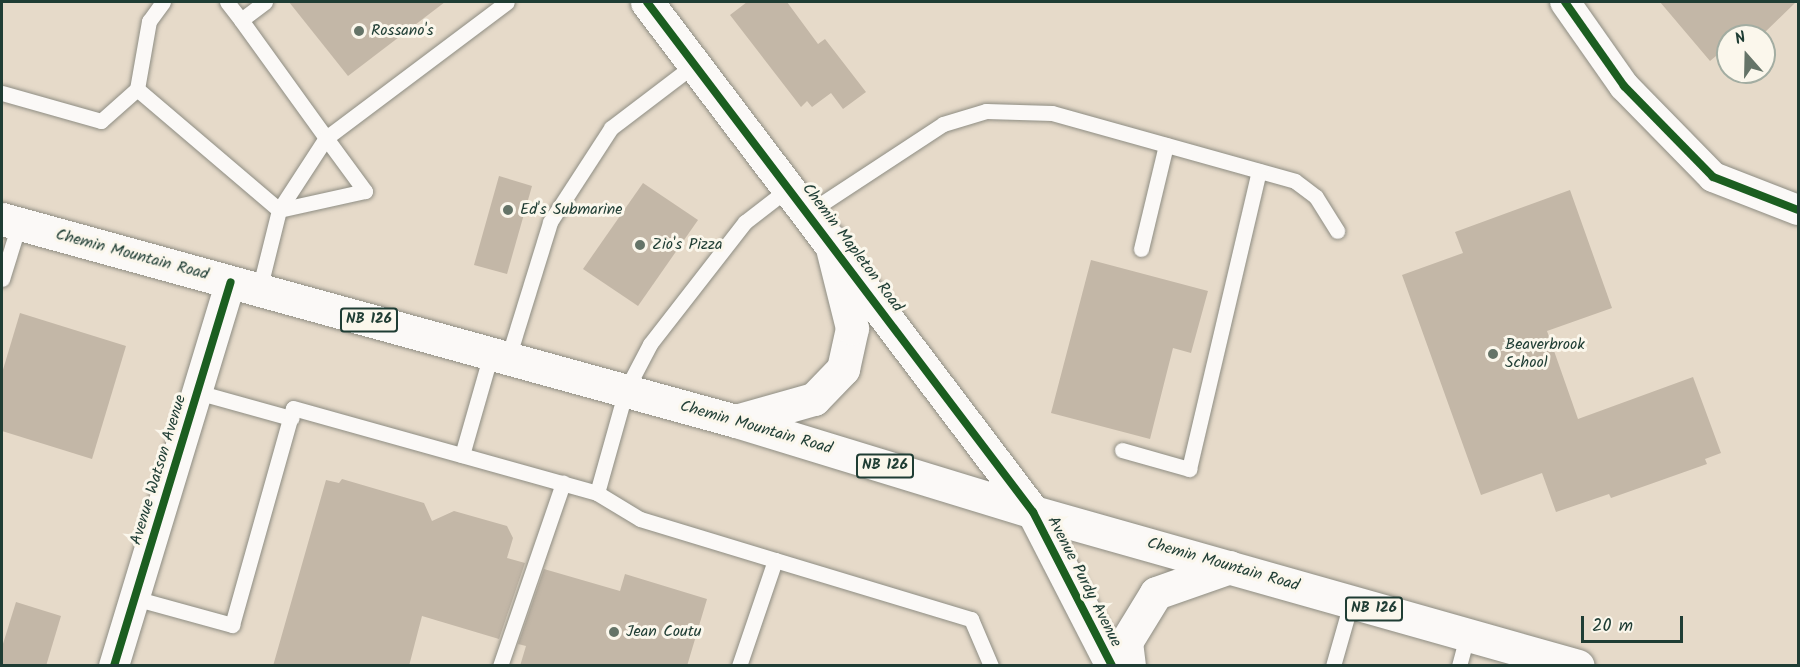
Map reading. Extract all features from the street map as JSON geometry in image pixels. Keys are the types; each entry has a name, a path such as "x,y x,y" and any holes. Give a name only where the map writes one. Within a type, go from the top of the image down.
{"main road":[{"name":"Chemin Mapleton Road","path":"647,2 830,240 1033,512"},
{"name":"Chemin Mountain Road","path":"10,221 736,421 1033,512 1230,567 1351,603 1463,651 1525,657 1578,666"},
{"path":"736,421 814,399 843,369 852,328 830,240"},
{"name":"Avenue Purdy Avenue","path":"1033,512 1112,666"},
{"path":"1129,666 1126,642 1156,593 1230,567"}],"street":[{"path":"1565,2 1624,86 1713,177 1798,210"},
{"name":"Avenue Watson Avenue","path":"114,666 197,392 245,286"}],"lane":[{"path":"2,93 101,121 136,88 149,21 163,2"},
{"path":"227,2 366,191 279,210"},
{"path":"241,20 265,2"},
{"path":"245,286 279,210 326,138 507,2"},
{"path":"462,455 550,222 611,128 695,64"},
{"path":"136,88 279,210"},
{"path":"597,493 626,390 650,344 745,222 799,200 943,124 986,111 1052,113 1295,181 1316,196 1337,231"},
{"path":"1141,249 1166,145"},
{"path":"1122,450 1190,468 1259,171"},
{"path":"2,279 10,221"},
{"path":"197,392 291,418"},
{"path":"134,598 232,625 293,408 597,493 640,519 971,619 991,666"},
{"path":"500,666 563,483"},
{"path":"738,666 775,560"},
{"path":"1333,666 1351,603"}],"building":[{"name":"Rossano's","path":"289,2 445,2 348,76"},
{"path":"747,2 787,2 818,44 825,39 866,92 843,109 831,93 812,107 807,101 801,107 730,15"},
{"path":"1660,2 1796,2 1773,24 1716,24 1716,56 1710,61"},
{"name":"Ed's Submarine","path":"499,176 532,186 507,274 474,265"},
{"name":"Zio's Pizza","path":"643,183 698,220 638,306 583,269"},
{"name":"Beaverbrook School","path":"1570,190 1612,308 1547,331 1578,419 1693,377 1721,453 1705,459 1707,464 1611,498 1609,494 1556,512 1542,473 1481,495 1402,275 1463,253 1455,232"},
{"path":"1091,260 1208,291 1191,353 1173,348 1150,439 1051,413"},
{"path":"20,313 126,346 92,459 2,431 2,373"},
{"path":"342,479 424,503 432,521 454,511 507,526 513,538 507,558 525,563 499,639 422,616 409,666 273,666 326,480 339,483"},
{"name":"Jean Coutu","path":"544,569 620,591 625,574 707,599 687,666 520,666 526,646 518,644"},
{"path":"16,602 61,616 46,666 2,666 2,647"}],"cycle path":[{"path":"647,2 1033,512 1112,666"},
{"path":"1565,2 1624,86 1713,177 1798,210"},
{"path":"114,666 231,282"}],"place":[{"name":"Rossano's","path":"359,31"},
{"name":"Ed's Submarine","path":"508,210"},
{"name":"Zio's Pizza","path":"640,245"},
{"name":"Beaverbrook School","path":"1493,354"},
{"name":"Jean Coutu","path":"614,632"}]}
